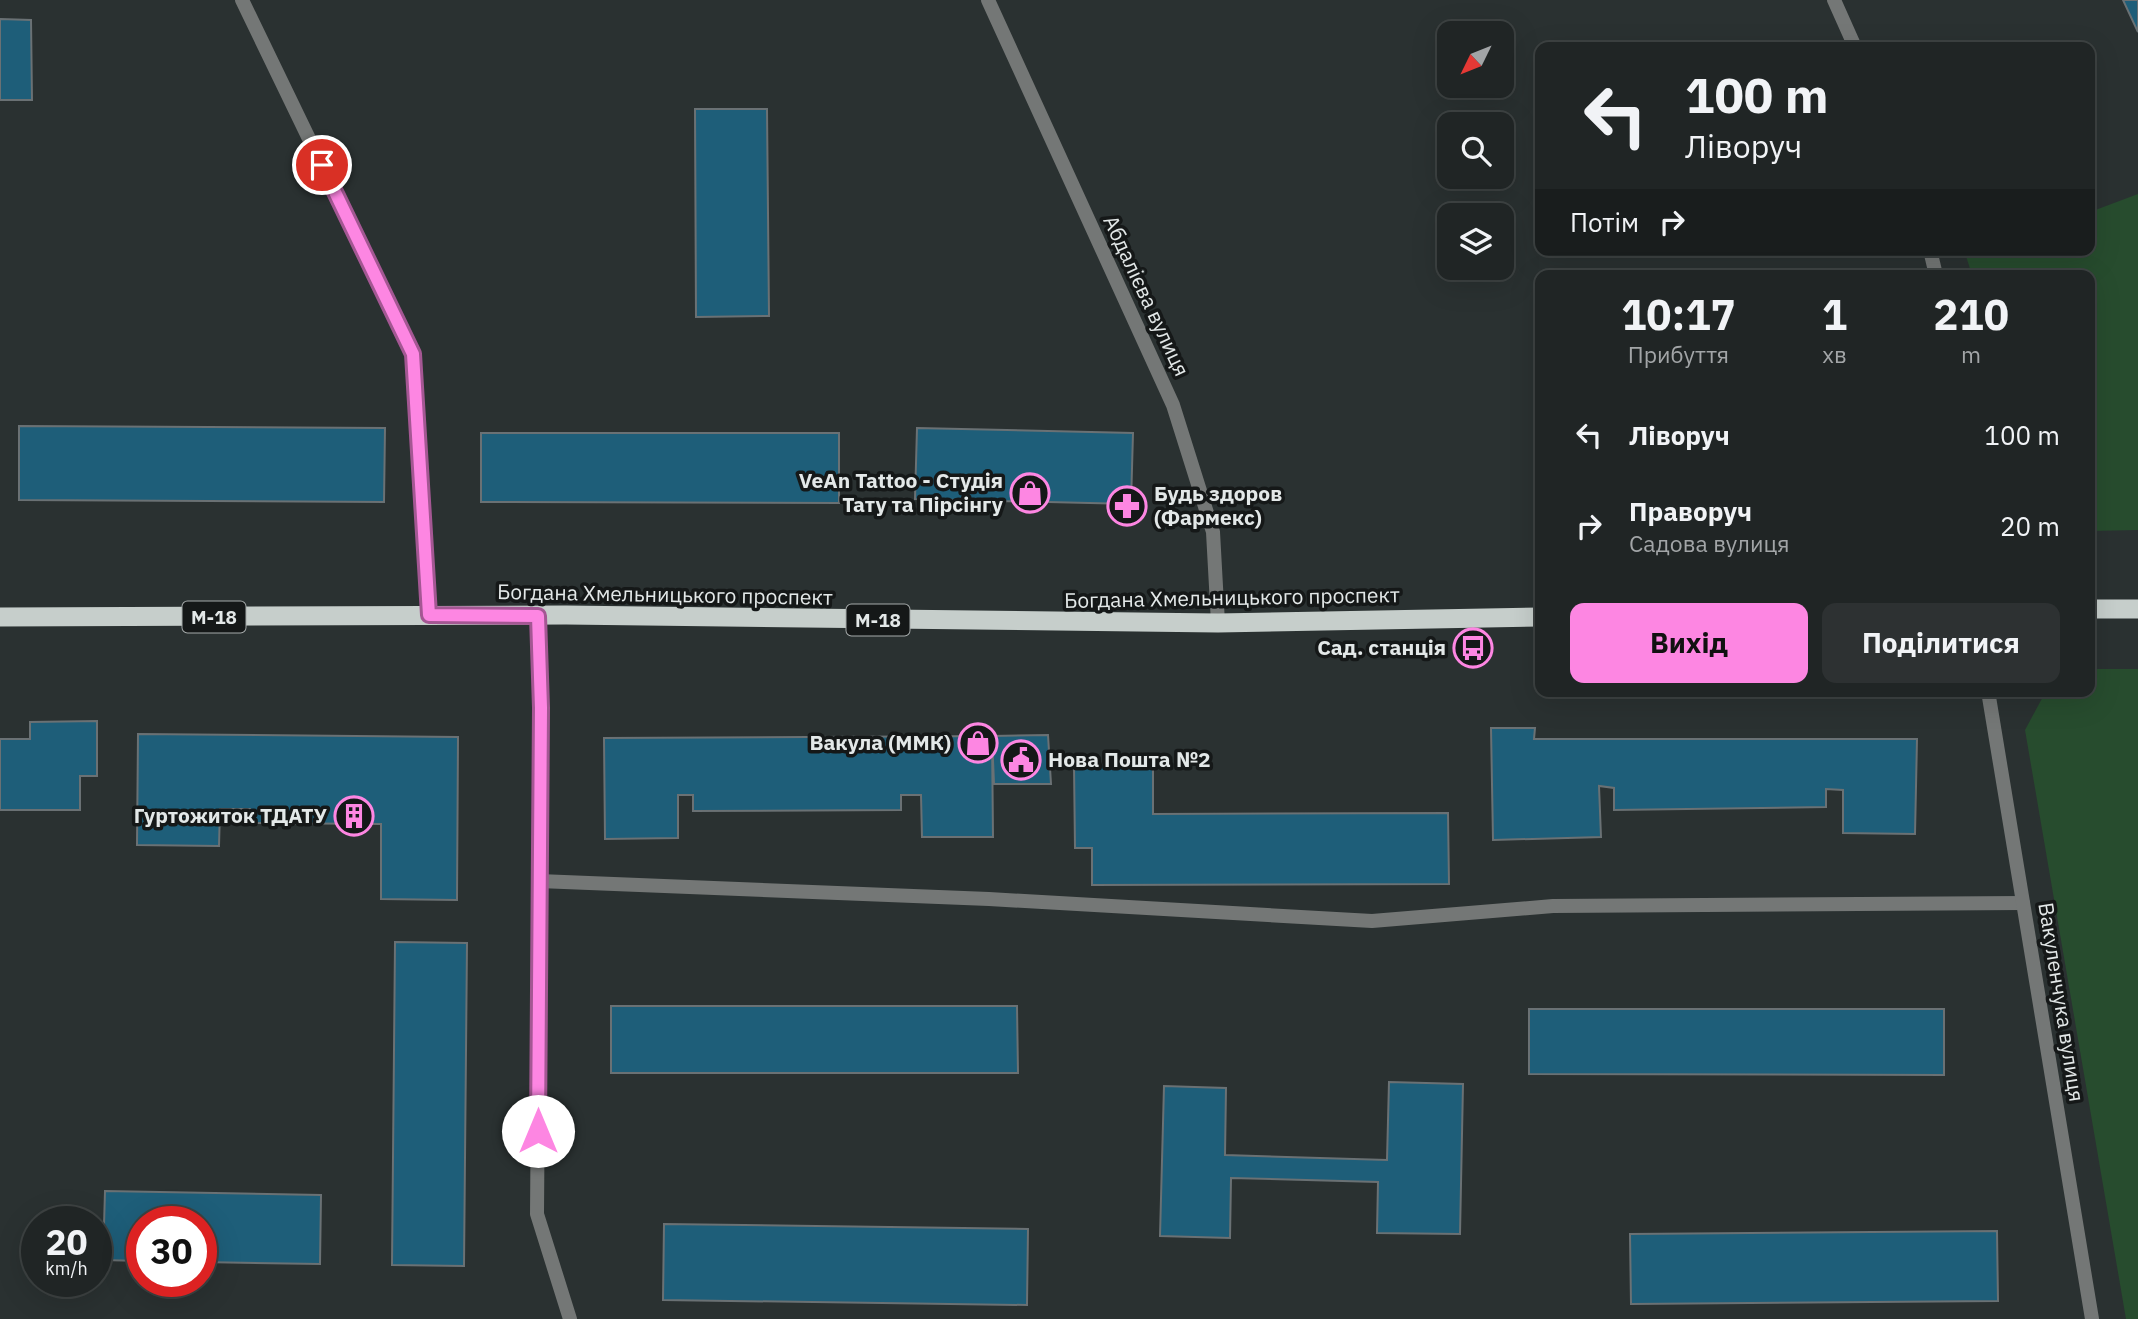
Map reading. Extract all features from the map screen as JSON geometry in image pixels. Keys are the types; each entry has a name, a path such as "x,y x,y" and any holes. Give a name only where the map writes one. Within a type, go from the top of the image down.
{"highway":[{"path":"2095,609 2138,609"},
{"name":"Богдана Хмельницького проспект","path":"0,617 429,615 1218,623 1535,617"}],"street":[{"path":"242,0 413,354 429,615"},
{"name":"Абдалієва вулиця","path":"988,0 1173,405 1213,532 1218,623"},
{"path":"1834,0 1853,42"},
{"path":"538,616 541,708 537,1214 570,1319"},
{"name":"Вакуленчука вулиця","path":"1989,697 2092,1319"},
{"path":"539,881 989,899 1372,921 1553,906 2023,903"}],"green space":[{"path":"2138,194 2138,530 2095,531 2095,270 1970,270 1966,256 2095,256 2095,210"},
{"path":"2095,669 2138,669 2138,1319 2126,1319 2025,730 2043,697 2095,697"}],"building":[{"path":"2123,0 2138,0 2138,32"},
{"path":"0,19 31,20 32,100 0,100"},
{"path":"695,109 767,109 769,316 696,317"},
{"path":"19,426 385,428 384,502 19,500"},
{"path":"917,428 1133,433 1131,504 915,499"},
{"path":"481,433 839,433 839,503 481,502"},
{"path":"97,721 97,776 80,776 80,810 0,810 0,739 30,739 30,722"},
{"path":"1491,728 1535,728 1534,739 1917,739 1915,834 1843,833 1843,790 1826,789 1826,807 1614,810 1614,788 1599,786 1601,837 1493,840"},
{"name":"Гуртожиток ТДАТУ","path":"138,734 458,737 457,900 381,899 381,824 250,823 250,809 220,809 219,846 137,845"},
{"name":"Нова Пошта №2","path":"1048,735 1051,784 994,784 992,736"},
{"path":"992,736 993,837 922,837 921,795 901,795 901,810 693,811 693,795 678,795 678,838 605,839 604,738"},
{"path":"1153,764 1153,814 1448,813 1449,884 1092,885 1092,848 1075,848 1074,765"},
{"path":"395,942 467,943 464,1266 392,1265"},
{"path":"611,1006 1017,1006 1018,1073 611,1073"},
{"path":"1529,1009 1944,1009 1944,1075 1529,1074"},
{"path":"1389,1082 1463,1084 1460,1234 1377,1233 1378,1182 1231,1178 1230,1238 1160,1236 1164,1086 1226,1088 1225,1155 1387,1160"},
{"path":"105,1191 321,1195 320,1264 217,1262 217,1206 126,1206 126,1261 112,1260 112,1206 105,1206"},
{"path":"664,1224 1028,1229 1027,1305 663,1300"},
{"path":"1997,1231 1998,1301 1631,1304 1630,1234"}],"place":[{"name":"VeAn Tattoo - Студія Тату та Пірсінгу","path":"1030,493"},
{"name":"Будь здоров (Фармекс)","path":"1127,506"},
{"name":"Сад. станція","path":"1473,648"},
{"name":"Вакула (ММК)","path":"978,743"},
{"name":"Нова Пошта №2","path":"1021,760"},
{"name":"Гуртожиток ТДАТУ","path":"354,816"}],"route":[{"path":"322,165 413,354 429,615 538,616 541,708 538,1131"}]}
